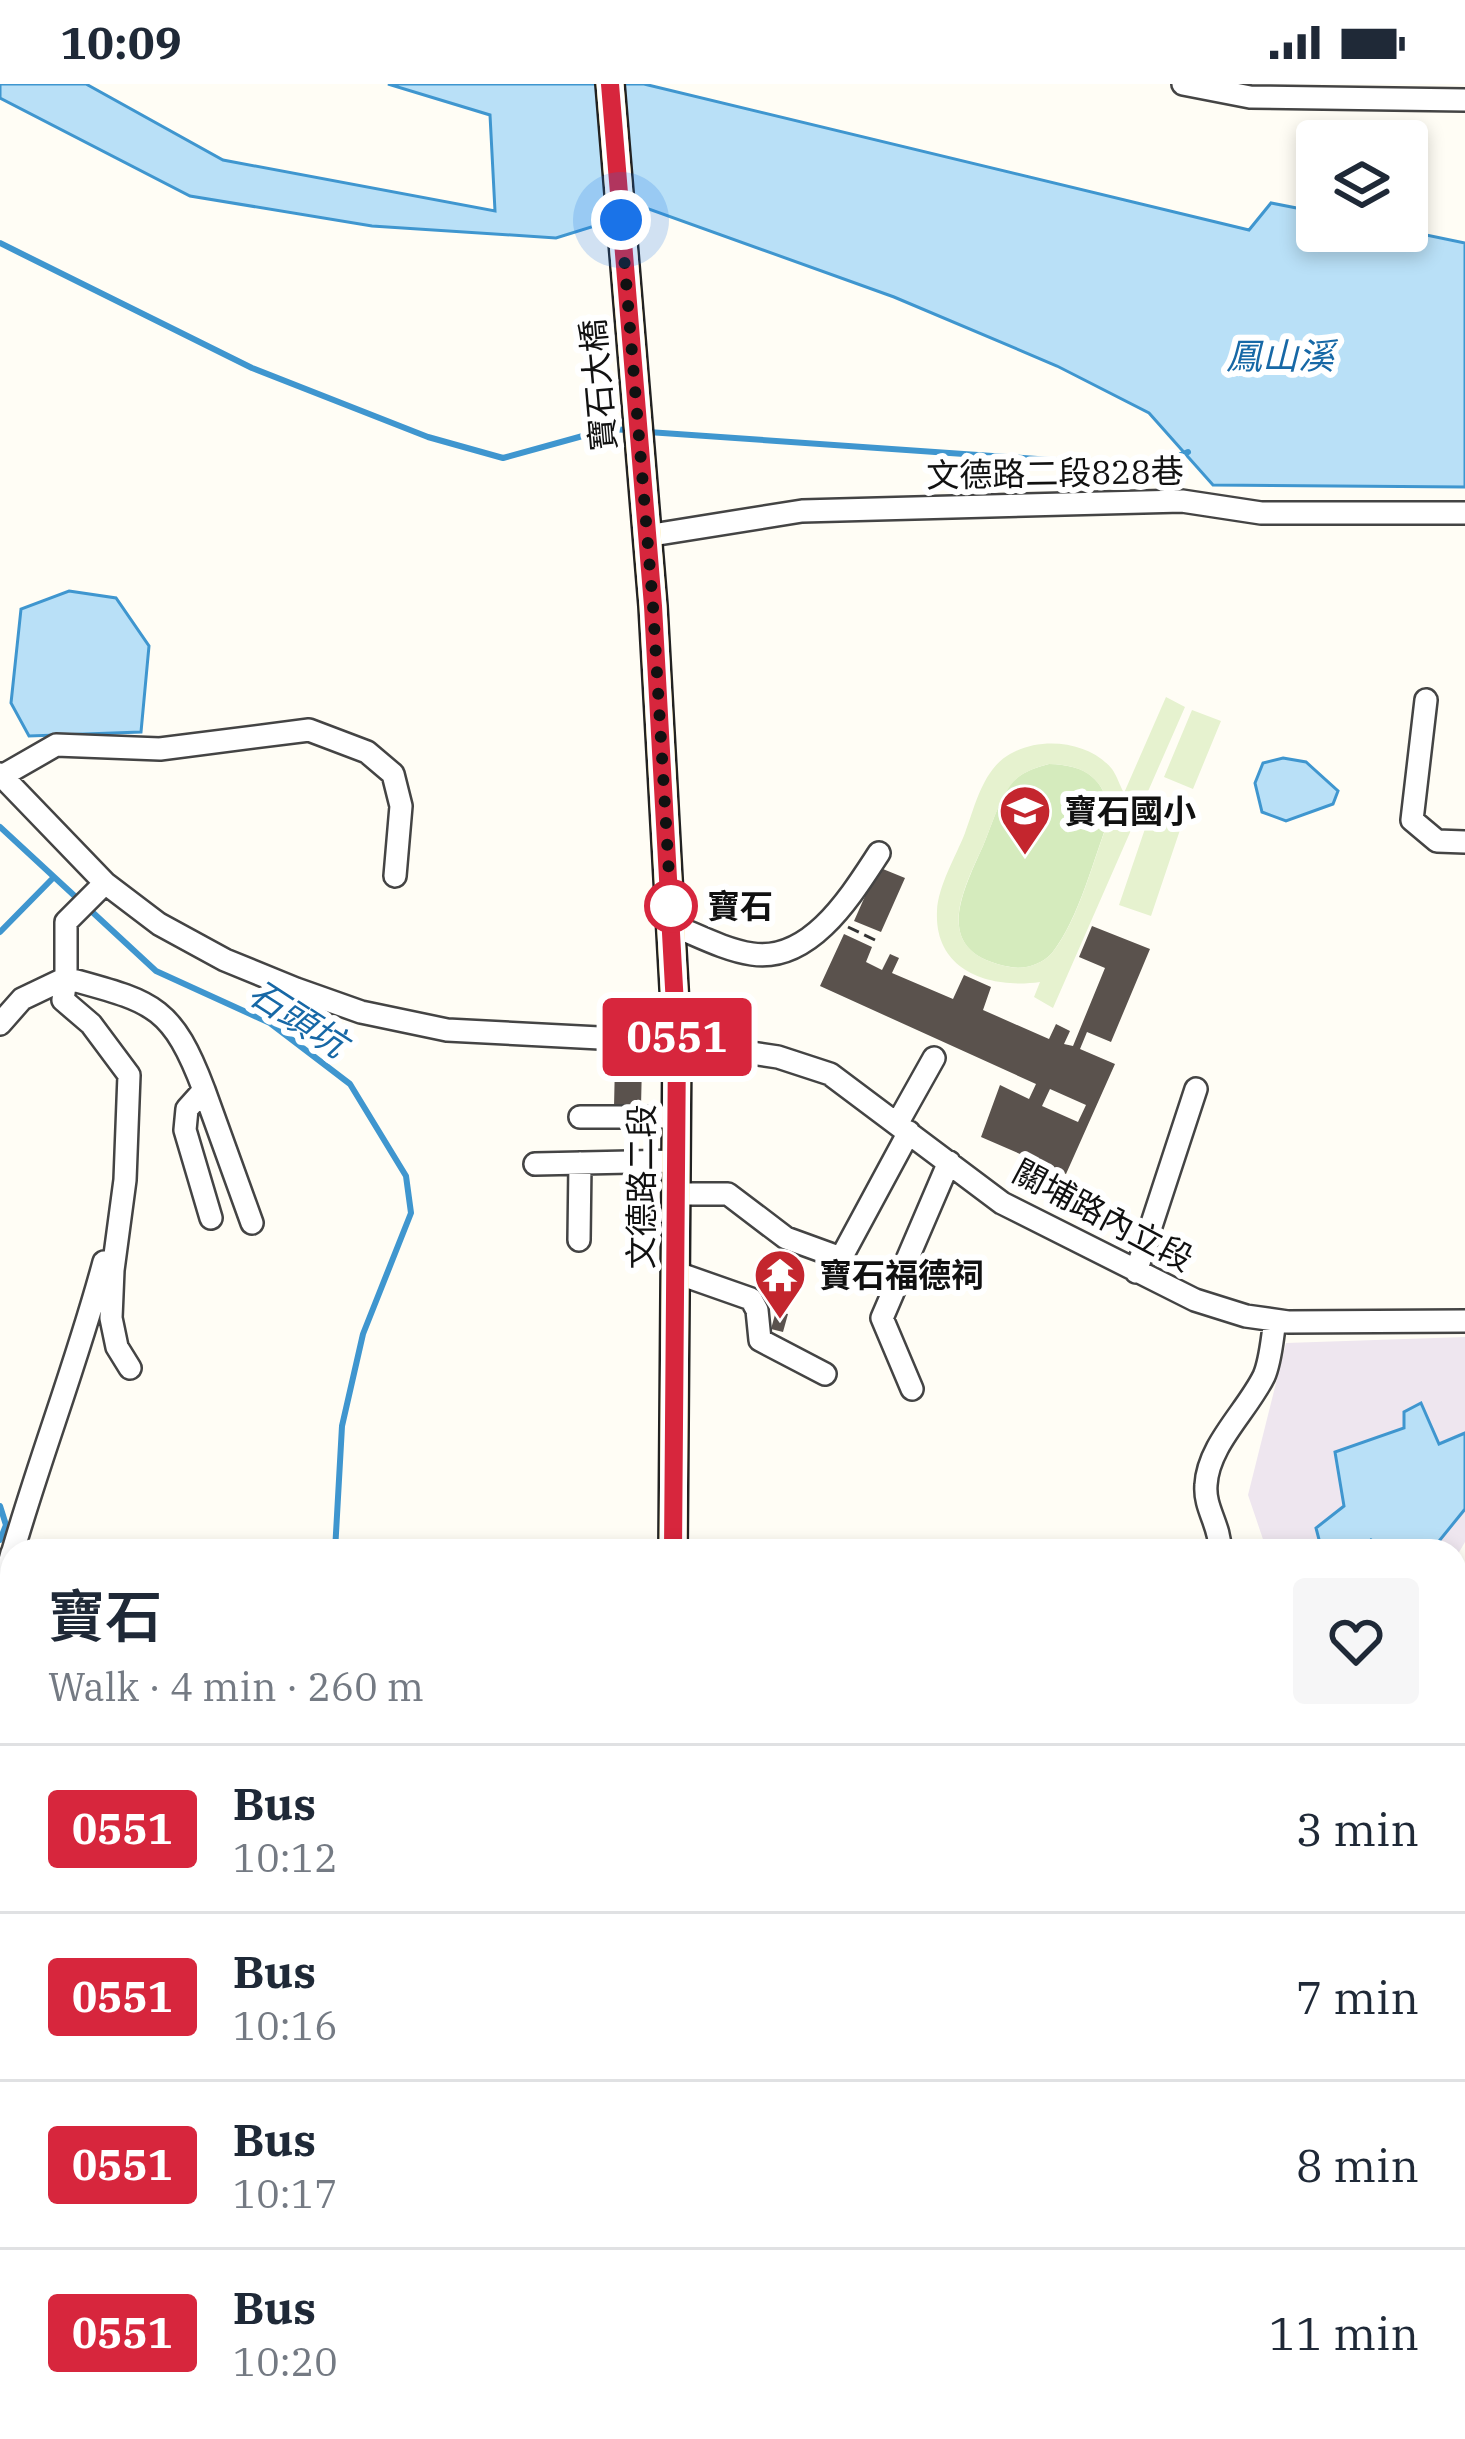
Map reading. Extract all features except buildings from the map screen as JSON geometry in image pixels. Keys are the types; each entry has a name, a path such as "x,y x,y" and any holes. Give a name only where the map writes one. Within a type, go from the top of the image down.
{"main road":[{"name":"寶石大橋","path":"610,84 646,536"},
{"name":"文德路二段","path":"646,536 677,1042 673,1539"}],"street":[{"path":"1183,84 1250,97 1465,100"},
{"name":"文德路二段828巷","path":"646,536 802,511 873,509 1182,501 1261,513 1465,513"},
{"path":"1426,700 1412,820 1437,842 1465,842"},
{"path":"1,775 56,745 160,749 309,730 367,752 393,774 400,806 395,876"},
{"name":"關埔路內立段","path":"1,775 104,884 159,924 225,960 361,1012 490,1035 742,1049 830,1074 1002,1203 1195,1300 1275,1321 1465,1321"},
{"path":"672,925 747,954 778,952 801,942 841,910 879,853"},
{"path":"104,884 66,922 63,1000 91,1024 129,1075 125,1180 112,1270 111,1318 117,1346 130,1368"},
{"path":"0,1024 22,999 66,978 140,999 169,1020 185,1041 252,1223"},
{"path":"677,1194 728,1195 786,1238 841,1258 934,1058"},
{"path":"1136,1272 1196,1089"},
{"path":"203,1090 187,1108 185,1130 211,1218"},
{"path":"580,1117 678,1117"},
{"path":"536,1164 678,1161"},
{"path":"912,1389 882,1318 949,1162"},
{"path":"579,1240 580,1163"},
{"path":"16,1539 80,1352 125,1180"},
{"path":"677,1273 751,1300 757,1310 760,1340 825,1374"},
{"path":"1220,1539 1205,1484 1218,1450 1266,1373 1275,1321"}],"shaded area":[{"path":"1465,1337 1465,1539 1263,1539 1248,1495 1286,1343"}],"green space":[{"path":"1166,697 1185,707 1053,1008 1034,997 1040,982 985,979 955,962 939,932 938,901 981,789 1001,761 1036,745 1078,747 1112,769 1124,793","holes":["1049,764 1074,767 1092,777 1104,793 1110,817 1062,939 1043,960 1016,968 986,960 970,949 961,935 961,902 1010,786 1032,769"]},
{"path":"1192,710 1221,721 1193,789 1164,777"},
{"path":"1049,764 1092,776 1104,792 1110,816 1062,939 1038,963 1011,967 986,960 970,949 961,936 961,903 1009,786 1022,774"},
{"path":"1149,817 1181,827 1151,916 1119,905"}],"water":[{"name":"鳳山溪","path":"0,84 86,84 223,160 495,211 490,115 388,84 644,84 1249,230 1271,203 1296,208 1296,252 1428,252 1428,235 1465,243 1465,487 1213,485 1149,413 1057,366 894,297 649,209 556,238 372,226 190,196 0,98"},
{"path":"69,591 116,598 149,646 141,732 29,736 11,703 21,609"},
{"path":"1283,758 1306,762 1338,791 1333,804 1286,821 1262,812 1255,783 1263,763"},
{"path":"1421,1403 1439,1444 1465,1433 1465,1509 1441,1539 1319,1539 1316,1528 1344,1506 1335,1452 1404,1428 1404,1412"}],"waterway":[{"path":"0,243 252,368 428,437 503,458 608,429 629,430"},
{"path":"648,432 1153,467 1188,452"},
{"name":"石頭坑","path":"0,827 79,900"},
{"path":"0,932 54,877"},
{"name":"石頭坑","path":"89,909 156,971 270,1023 350,1084 406,1176 411,1213 363,1334 342,1426 336,1539"},
{"path":"0,1506 6,1525 0,1539"}],"bus line":[{"name":"0551","path":"610,84 653,606 672,925 678,1117 673,1539"}],"place":[{"name":"寶石國小","path":"1025,857"},
{"name":"寶石","path":"671,906"},
{"name":"寶石福德祠","path":"780,1321"}],"route":[{"path":"621,220 653,606 672,925 671,906"}]}
